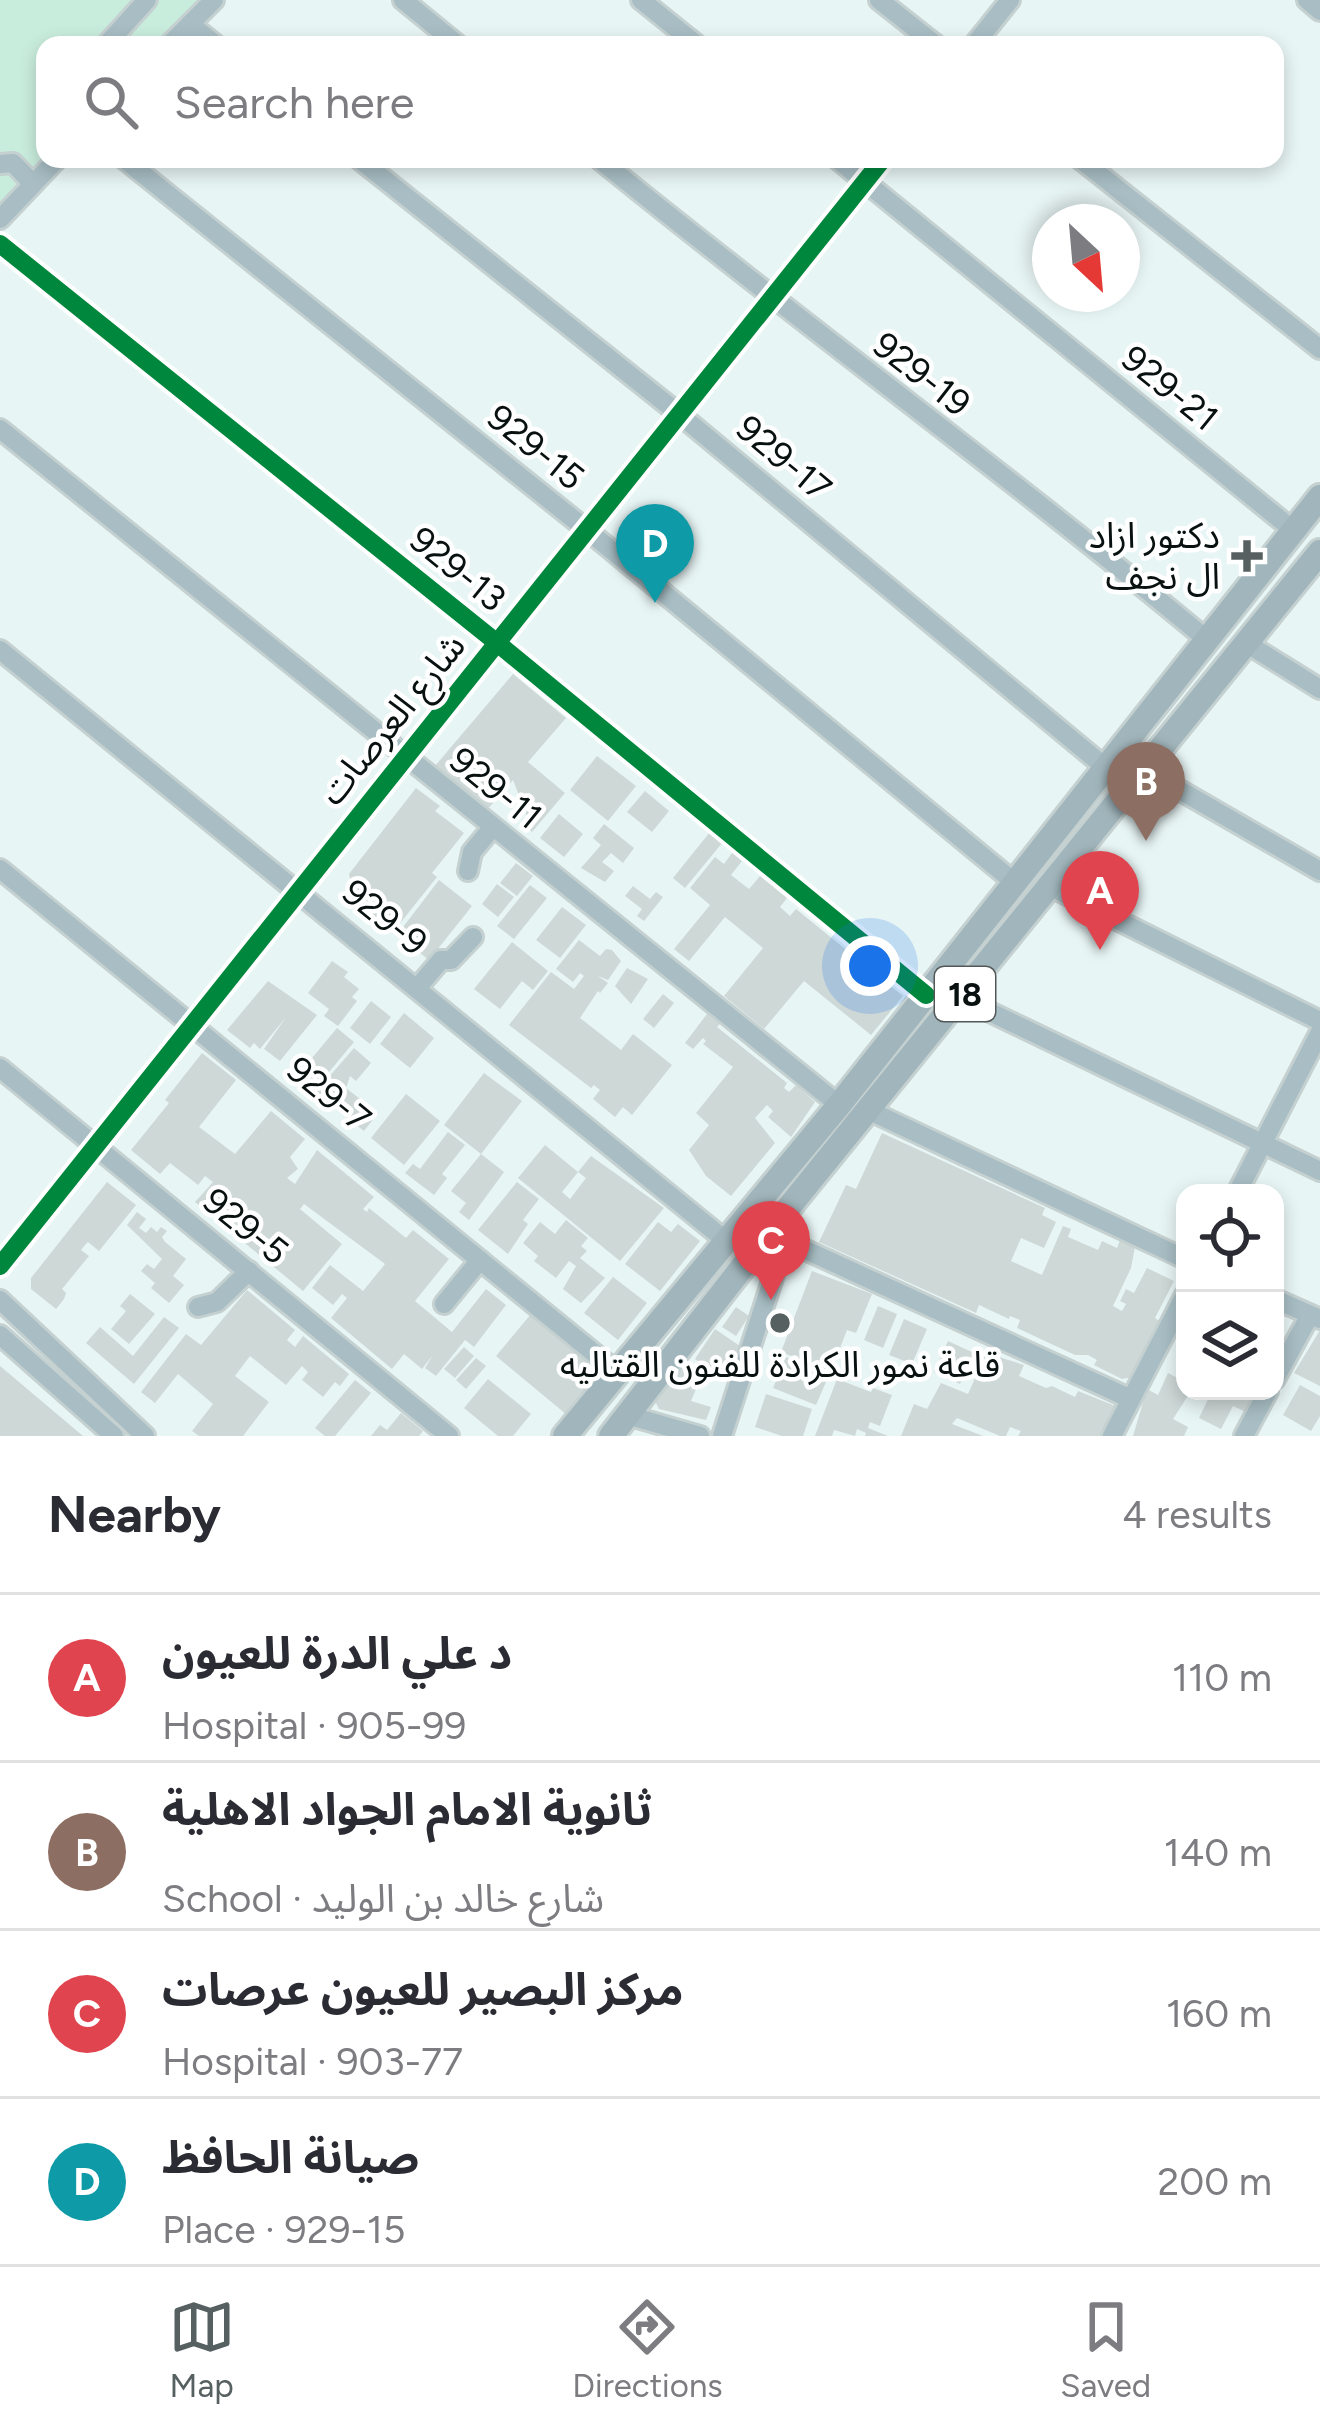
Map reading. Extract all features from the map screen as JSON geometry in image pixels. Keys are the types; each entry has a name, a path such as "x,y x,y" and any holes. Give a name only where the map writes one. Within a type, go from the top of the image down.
{"main road":[{"name":"18","path":"565,1436 839,1105 1320,497"},
{"name":"18","path":"611,1436 793,1202 1320,552"}],"street":[{"path":"114,36 147,0"},
{"path":"178,36 214,0"},
{"path":"403,0 447,36"},
{"path":"641,0 686,36"},
{"path":"879,0 925,36"},
{"path":"981,36 1010,0"},
{"path":"1306,0 1320,10"},
{"path":"190,24 205,36"},
{"path":"0,164 13,163 33,184"},
{"path":"0,219 49,168"},
{"name":"929-15","path":"135,168 1014,882"},
{"name":"929-17","path":"370,168 679,414 1106,768"},
{"name":"929-19","path":"610,168 1206,639"},
{"name":"929-21","path":"848,168 1293,530"},
{"name":"شارع العرصات","path":"0,1266 876,168"},
{"path":"1091,168 1320,349"},
{"name":"929-13","path":"0,244 926,995"},
{"name":"929-11","path":"0,430 839,1105"},
{"path":"1246,643 1320,688"},
{"name":"929-9","path":"0,650 725,1240"},
{"path":"1145,770 1320,871"},
{"path":"468,871 472,852 493,828"},
{"name":"929-7","path":"0,869 616,1371"},
{"path":"1051,887 1320,1022"},
{"path":"418,987 441,960 452,960 473,937"},
{"path":"961,998 1320,1171"},
{"path":"1242,1184 1320,1032"},
{"name":"929-5","path":"0,1068 449,1436"},
{"path":"870,1112 1176,1255"},
{"path":"722,1436 786,1241 793,1202"},
{"path":"786,1241 1131,1399"},
{"path":"444,1304 480,1260"},
{"path":"198,1307 217,1302 249,1271"},
{"path":"0,1300 145,1436"},
{"path":"1284,1304 1315,1317 1284,1365"},
{"path":"1112,1436 1176,1312"},
{"path":"0,1335 114,1436"},
{"path":"1244,1436 1263,1400"},
{"path":"627,1415 700,1436"}],"green space":[{"path":"0,0 218,0 181,36 36,36 36,168 42,168 0,205"}],"building":[{"path":"513,674 566,718 528,762 565,793 532,832 521,822 527,816 513,780 487,810 435,766"},
{"path":"597,756 636,786 608,821 570,790"},
{"path":"416,788 440,806 435,811 464,833 432,873 437,877 393,932 354,902 349,874"},
{"path":"645,791 669,811 652,832 627,812"},
{"path":"559,814 583,834 564,857 540,838"},
{"path":"604,824 634,848 623,863 611,853 602,862 614,871 605,882 581,868 601,845 593,838"},
{"path":"710,832 723,842 685,888 673,878"},
{"path":"732,853 742,861 731,875 749,889 760,876 787,898 780,907 790,916 796,909 903,996 871,1035 804,981 764,1029 724,996 763,948 725,917 689,961 674,949 710,905 690,888 715,857 724,864"},
{"path":"516,863 533,876 517,896 500,883"},
{"path":"439,880 472,906 429,960 397,935"},
{"path":"497,884 514,897 498,917 482,904"},
{"path":"530,885 547,898 514,939 497,926"},
{"path":"633,886 650,899 656,892 663,897 644,921 637,916 642,909 625,896"},
{"path":"562,907 586,925 560,958 536,940"},
{"path":"579,940 600,956 612,950 621,961 608,980 598,976 608,983 580,1018 621,1050 633,1034 672,1065 632,1115 623,1107 615,1117 593,1099 600,1090 591,1088 509,1025 551,972 574,989 584,976 580,973 573,982 556,969"},
{"path":"512,942 548,971 533,990 522,981 500,1009 474,989"},
{"path":"332,961 348,972 344,977 359,989 352,997 357,1001 338,1026 324,1016 329,1009 308,993"},
{"path":"627,968 648,979 631,1004 615,986"},
{"path":"268,981 317,1015 280,1061 264,1049 286,1017 260,1049 254,1043 250,1048 227,1030"},
{"path":"663,994 674,1003 654,1028 643,1019"},
{"path":"371,1001 391,1017 370,1044 350,1028"},
{"path":"404,1013 434,1038 410,1068 380,1044"},
{"path":"707,1014 787,1083 784,1088 789,1092 796,1085 815,1102 791,1137 768,1117 773,1111 767,1105 755,1118 775,1143 731,1196 706,1176 689,1150 709,1125 696,1113 733,1067 703,1044 703,1038 693,1049 685,1043"},
{"path":"337,1028 354,1042 309,1096 292,1082"},
{"path":"354,1048 371,1063 356,1081 350,1076 346,1088 378,1113 364,1131 315,1093"},
{"path":"202,1053 236,1080 199,1127 235,1154 271,1111 305,1139 290,1157 298,1169 287,1178 295,1184 317,1150 374,1197 363,1209 367,1212 369,1208 406,1238 413,1230 449,1259 415,1301 452,1332 486,1289 506,1305 474,1347 465,1340 436,1376 425,1368 433,1355 422,1369 404,1354 392,1369 331,1318 347,1298 342,1294 333,1305 312,1288 330,1265 363,1291 385,1264 304,1204 300,1209 342,1244 303,1291 195,1202 213,1182 205,1176 198,1185 170,1163 160,1174 131,1150"},
{"path":"484,1073 522,1101 481,1154 444,1125"},
{"path":"406,1094 440,1121 404,1165 371,1138"},
{"path":"448,1132 465,1145 442,1174 447,1178 434,1195 405,1173 413,1164 420,1169"},
{"path":"882,1133 1045,1208 1042,1215 1056,1222 1044,1248 1021,1238 1011,1261 1042,1275 1063,1226 1071,1229 1068,1237 1098,1250 1102,1241 1117,1248 1120,1240 1135,1247 1113,1306 1122,1311 1126,1304 1120,1301 1126,1289 1134,1293 1147,1268 1174,1281 1155,1318 1161,1322 1133,1377 1122,1379 1094,1365 1097,1360 1088,1355 1075,1355 1017,1328 1020,1320 979,1305 976,1313 819,1242 846,1185 856,1189"},
{"path":"545,1145 578,1172 591,1156 664,1208 620,1261 518,1178","holes":["578,1172 586,1178 570,1199 562,1192"]},
{"path":"481,1154 504,1172 469,1220 459,1212 466,1203 451,1191"},
{"path":"107,1182 136,1205 99,1251 88,1242 81,1250 89,1256 62,1289 66,1293 56,1309 31,1289 31,1278"},
{"path":"517,1182 539,1199 523,1220 528,1224 508,1254 478,1230"},
{"path":"137,1212 146,1219 139,1228 146,1233 151,1227 157,1232 161,1227 167,1231 162,1237 165,1242 186,1259 173,1276 184,1285 169,1303 151,1288 155,1283 141,1271 147,1264 154,1269 162,1259 127,1225"},
{"path":"566,1220 588,1238 581,1246 587,1251 580,1258 605,1278 581,1303 563,1289 576,1266 569,1261 556,1278 534,1261 538,1256 523,1243 540,1222 555,1234"},
{"path":"658,1222 671,1232 678,1224 700,1241 660,1291 625,1264"},
{"path":"812,1271 872,1294 856,1333 847,1330 831,1371 781,1352"},
{"path":"613,1277 647,1303 618,1340 584,1313"},
{"path":"247,1290 295,1330 287,1340 295,1347 303,1336 349,1374 323,1397 302,1380 308,1372 302,1366 286,1385 250,1356 235,1376 269,1402 243,1436 199,1436 192,1431 213,1404 178,1374 155,1403 141,1392 186,1334 201,1345"},
{"path":"130,1294 155,1314 129,1344 111,1329 126,1311 120,1306"},
{"path":"878,1306 897,1314 883,1348 864,1340"},
{"path":"736,1307 749,1316 736,1336 722,1327"},
{"path":"531,1314 602,1373 567,1415 496,1356"},
{"path":"164,1317 179,1328 134,1384 86,1343 100,1327 133,1356"},
{"path":"904,1319 927,1329 912,1364 889,1355"},
{"path":"715,1329 740,1346 720,1376 695,1359"},
{"path":"1320,1330 1320,1386 1294,1373"},
{"path":"948,1341 974,1353 960,1384 934,1372"},
{"path":"464,1347 474,1356 455,1378 444,1369"},
{"path":"986,1353 1024,1365 1019,1376 1046,1388 1052,1386 1075,1397 1078,1391 1118,1407 1104,1436 1018,1436 1021,1431 1010,1427 1006,1436 1000,1436 957,1418 952,1424 983,1436 901,1436 914,1404 927,1409 941,1383 968,1394"},
{"path":"786,1357 829,1375 816,1405 773,1388"},
{"path":"476,1358 486,1366 466,1389 456,1380"},
{"path":"686,1361 703,1372 691,1401 711,1407 706,1420 659,1409 655,1401"},
{"path":"0,1366 83,1436 0,1436"},
{"path":"1168,1373 1176,1377 1176,1400 1185,1400 1173,1419 1188,1427 1184,1436 1133,1436 1147,1389 1158,1395"},
{"path":"488,1379 531,1414 513,1436 498,1436 464,1408"},
{"path":"837,1379 892,1395 880,1426 870,1422 868,1428 888,1436 865,1436 857,1429 855,1436 834,1430 832,1436 815,1436"},
{"path":"355,1380 371,1393 335,1436 325,1436 315,1428"},
{"path":"1300,1385 1320,1396 1320,1416 1311,1431 1283,1415"},
{"path":"766,1394 812,1409 803,1436 782,1436 755,1427"},
{"path":"1208,1400 1257,1400 1250,1414 1233,1406 1221,1429 1199,1418"},
{"path":"401,1413 423,1431 419,1436 371,1436 380,1425 387,1430"}],"cycle path":[{"path":"0,1266 876,168"},
{"path":"0,244 926,995"}],"place":[{"name":"دكتور ازاد ال نجف","path":"1247,556"},
{"name":"صيانة الحافظ","path":"655,603"},
{"name":"ثانوية الامام الجواد الاهلية","path":"1146,841"},
{"name":"د علي الدرة للعيون","path":"1100,950"},
{"name":"مركز البصير للعيون عرصات","path":"771,1300"},
{"name":"قاعة نمور الكرادة للفنون القتاليه","path":"780,1323"}]}
